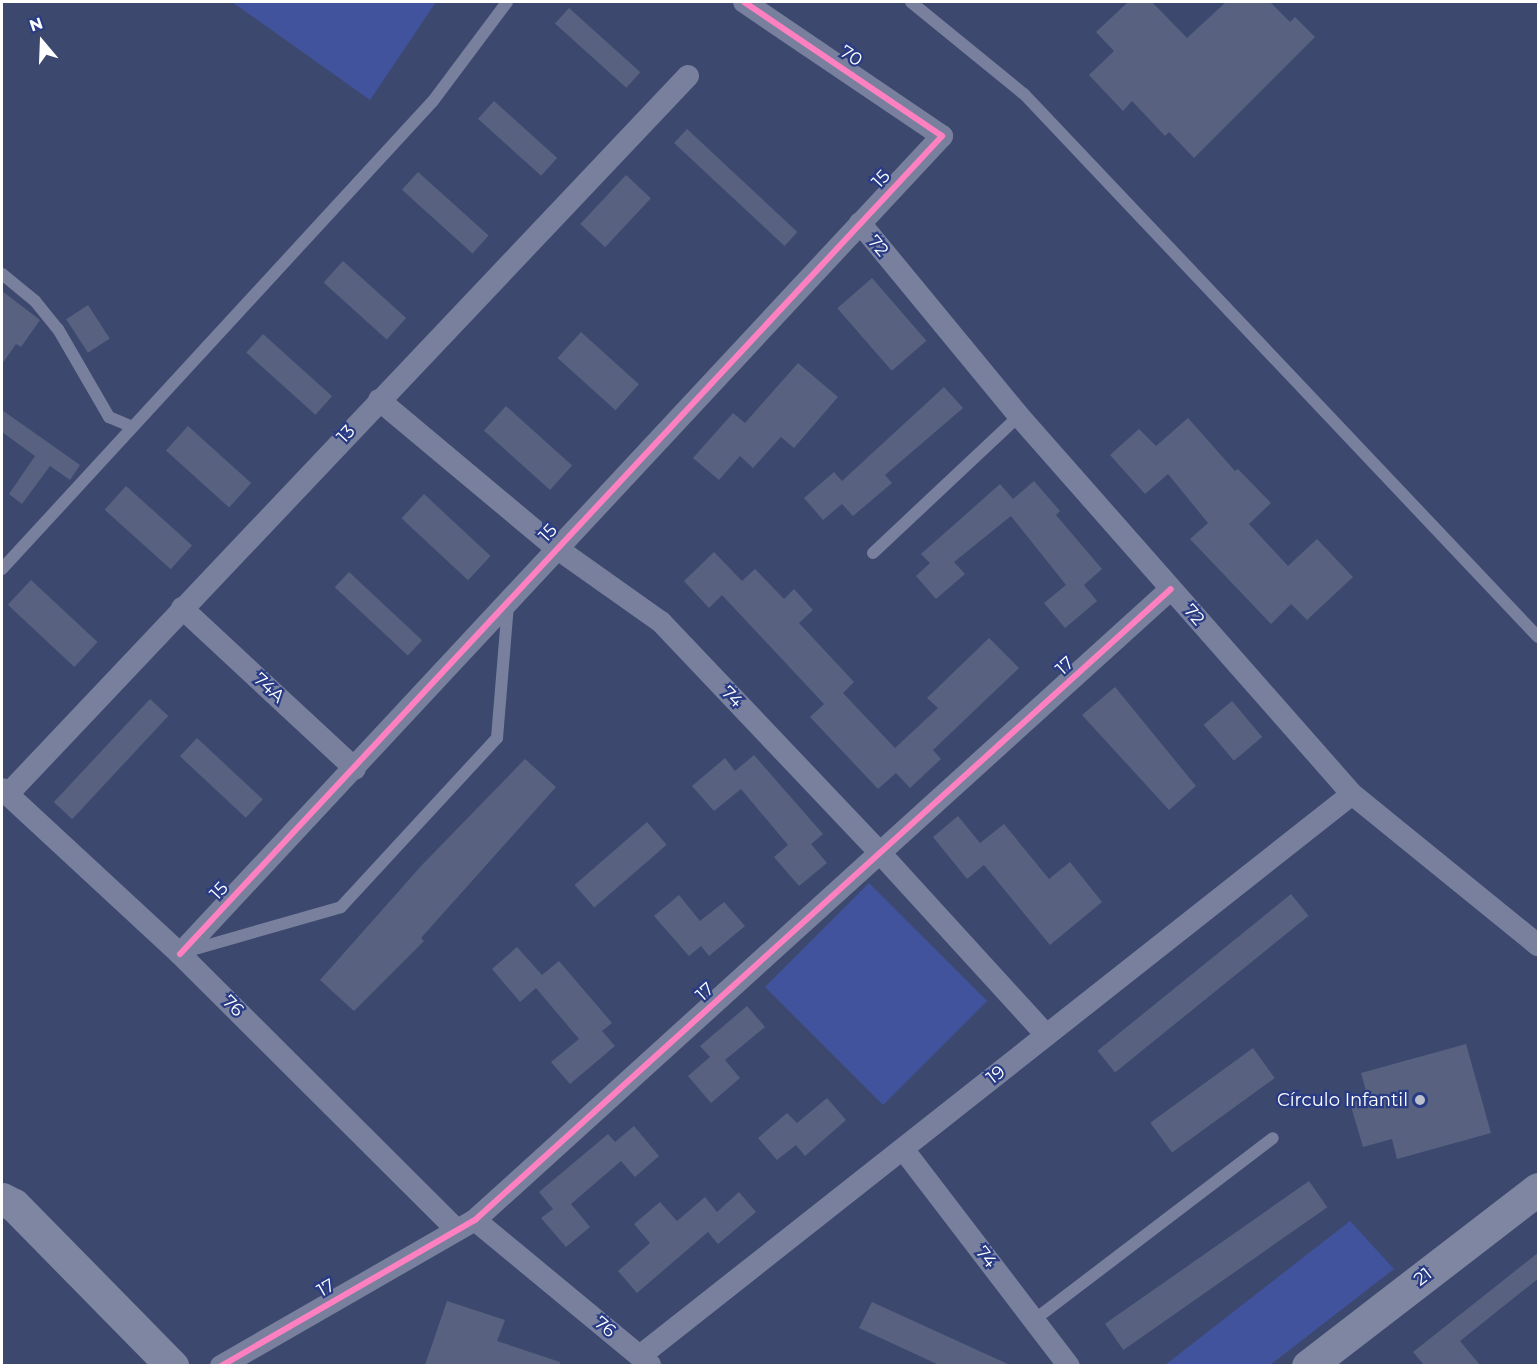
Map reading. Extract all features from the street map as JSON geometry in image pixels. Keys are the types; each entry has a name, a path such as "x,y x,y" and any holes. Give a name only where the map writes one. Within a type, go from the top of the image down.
{"street":[{"name":"70","path":"744,2 942,136"},
{"name":"13","path":"4,791 182,608 687,76"},
{"name":"15","path":"180,954 355,769 555,547 942,136"},
{"name":"72","path":"860,223 1019,416 1352,794 1539,945"},
{"name":"74","path":"379,400 555,547 661,622 881,854 1046,1035"},
{"name":"17","path":"221,1365 466,1225 881,854 1172,589"},
{"name":"74A","path":"182,608 355,769"},
{"name":"76","path":"4,791 466,1225 646,1361"},
{"name":"19","path":"646,1361 903,1149 1352,794"},
{"name":"74","path":"903,1149 1034,1320 1055,1355 1069,1365"},
{"name":"21","path":"1308,1365 1539,1189"},
{"path":"2,1199 14,1205 172,1365"}],"lane":[{"path":"2,569 433,101 507,2"},
{"path":"911,2 1024,94 1539,637"},
{"path":"2,274 35,301 58,329 109,417 132,427"},
{"path":"873,553 1019,416"},
{"path":"180,954 341,907 498,738 509,598"},
{"path":"1034,1320 1273,1138"}],"shaded area":[{"path":"232,2 436,2 370,100"},
{"path":"869,883 987,1001 883,1105 765,987"},
{"path":"1350,1221 1394,1269 1270,1365 1165,1365"}],"building":[{"path":"1128,2 1152,2 1187,38 1226,2 1270,2 1290,22 1295,17 1315,37 1194,158 1169,132 1165,136 1132,101 1123,111 1089,75 1114,51 1096,32"},
{"path":"569,8 640,72 626,88 555,24"},
{"path":"494,101 557,158 541,176 478,119"},
{"path":"687,129 797,232 784,246 674,143"},
{"path":"418,172 489,236 473,253 402,190"},
{"path":"626,175 651,198 605,247 580,224"},
{"path":"343,261 406,318 387,339 324,283"},
{"path":"872,278 926,341 892,371 837,308"},
{"path":"2,291 40,320 21,347 16,344 2,364"},
{"path":"88,305 110,339 88,353 66,319"},
{"path":"581,332 639,384 616,410 558,358"},
{"path":"263,334 332,396 315,415 246,353"},
{"path":"798,363 838,397 794,448 781,437 753,468 740,456 719,480 693,458 733,413 745,423"},
{"path":"944,387 963,408 885,475 892,483 853,516 842,504 823,520 804,498 834,472 842,481"},
{"path":"506,406 572,466 550,490 484,431"},
{"path":"2,410 80,465 70,480 50,466 22,504 9,494 35,456 2,432"},
{"path":"1188,418 1235,471 1238,469 1271,503 1249,524 1288,566 1317,539 1353,577 1307,620 1291,604 1271,624 1190,539 1208,523 1168,474 1145,494 1110,455 1139,429 1156,446"},
{"path":"188,426 251,483 229,507 166,451"},
{"path":"1034,481 1060,511 1056,515 1102,569 1084,585 1097,601 1065,628 1044,603 1066,585 1011,516 954,562 965,574 936,599 916,576 930,563 921,554 1000,484 1013,499"},
{"path":"126,486 192,546 171,569 105,510"},
{"path":"424,494 491,556 468,580 401,518"},
{"path":"714,552 742,581 755,569 784,599 794,589 813,610 799,623 854,682 843,693 895,748 938,708 927,698 989,638 1019,668 933,750 941,759 910,788 896,773 878,789 810,717 824,704 722,595 709,608 684,581"},
{"path":"349,572 422,640 408,656 335,587"},
{"path":"31,580 98,642 74,667 8,605"},
{"path":"1115,687 1196,786 1169,810 1082,715"},
{"path":"150,699 168,716 72,819 54,802"},
{"path":"1232,701 1262,737 1234,761 1204,725"},
{"path":"197,738 263,799 246,818 180,756"},
{"path":"754,755 823,834 811,844 827,863 799,886 774,857 788,845 741,789 714,811 692,786 725,758 735,771"},
{"path":"525,759 556,787 421,938 424,941 354,1011 320,980 422,865"},
{"path":"958,816 980,843 1004,824 1049,879 1070,862 1102,902 1050,945 984,865 967,879 933,837"},
{"path":"647,822 667,845 594,908 575,885"},
{"path":"1291,894 1309,916 1115,1072 1097,1051"},
{"path":"679,895 700,921 724,902 745,926 709,956 701,946 689,956 654,916"},
{"path":"517,947 542,975 559,961 612,1023 602,1031 615,1046 570,1084 551,1062 579,1039 536,988 520,1002 492,969"},
{"path":"747,1006 765,1027 725,1060 740,1078 711,1103 688,1076 710,1057 700,1046"},
{"name":"Círculo Infantil","path":"1466,1044 1491,1133 1397,1159 1392,1139 1363,1147 1350,1103 1368,1098 1361,1073"},
{"path":"1253,1048 1275,1078 1172,1153 1150,1123"},
{"path":"827,1098 846,1120 805,1156 796,1145 777,1160 758,1138 787,1113 797,1123"},
{"path":"634,1126 659,1156 635,1177 621,1161 571,1204 590,1227 566,1247 541,1218 553,1209 539,1192 608,1134 615,1142"},
{"path":"1309,1181 1327,1207 1123,1350 1105,1324"},
{"path":"739,1192 756,1212 718,1244 708,1232 637,1293 618,1271 650,1243 634,1224 660,1202 677,1221 705,1197 717,1212"},
{"path":"1539,1252 1539,1278 1460,1341 1480,1365 1424,1365 1413,1352"},
{"path":"447,1301 505,1320 497,1341 560,1362 560,1365 425,1365"},
{"path":"872,1302 1010,1365 939,1365 859,1328"}],"cycle path":[{"path":"180,954 942,136 744,2"},
{"path":"221,1366 475,1220 1171,589"}],"place":[{"name":"Círculo Infantil","path":"1420,1100"}]}
